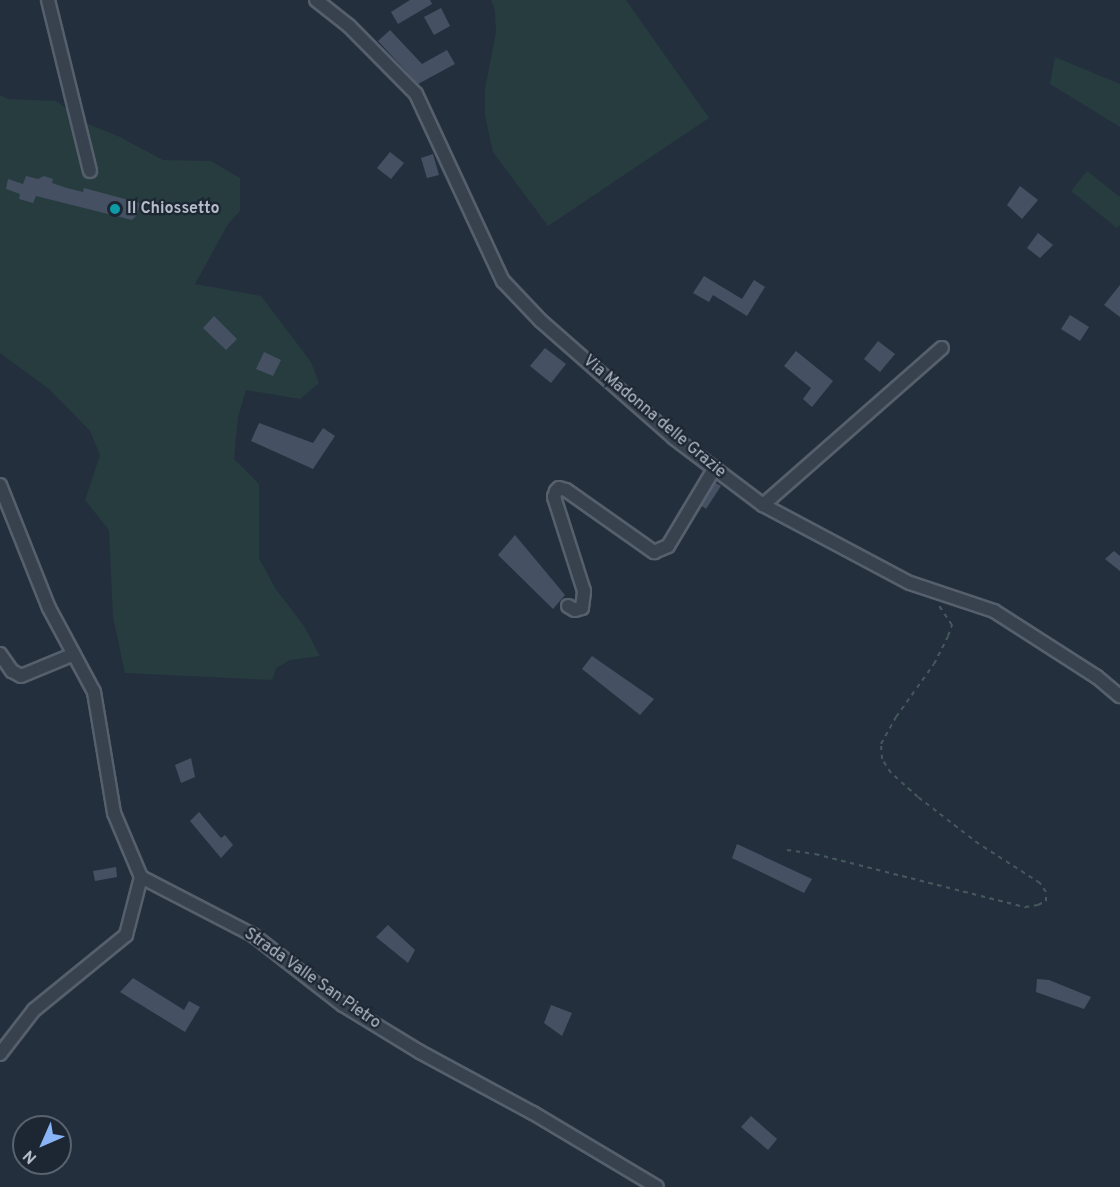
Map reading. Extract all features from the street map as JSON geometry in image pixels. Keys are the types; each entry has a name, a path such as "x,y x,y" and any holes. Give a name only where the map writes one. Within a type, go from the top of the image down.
{"street":[{"path":"48,0 90,171"},
{"name":"Via Madonna delle Grazie","path":"316,0 349,26 416,94 503,281 549,328 674,438 763,505 910,583 994,611 1097,677 1120,696"},
{"path":"763,505 942,348"},
{"path":"568,606 575,610 582,608 584,591 554,497 559,488 566,490 654,552 668,546 714,469"},
{"path":"0,486 50,608 94,692 114,813 141,877 126,935 34,1010 0,1054"},
{"path":"0,654 12,671 21,676 74,654"},
{"name":"Strada Valle San Pietro","path":"141,877 253,935 343,1005 420,1052 533,1113 657,1187"}],"path":[{"path":"787,850 815,854 1025,907 1046,901 1046,892 1040,883 979,844 918,797 891,773 882,759 880,744 896,717 934,664 952,625 944,610 931,598 930,590"}],"green space":[{"path":"491,0 626,0 709,118 548,226 493,152 485,116 485,89 496,32 495,11"},
{"path":"1055,57 1120,84 1120,127 1050,84"},
{"path":"0,95 8,99 56,101 88,124 120,137 163,160 211,161 240,178 240,211 228,224 195,284 261,296 311,362 319,383 300,399 246,390 238,417 234,459 259,484 259,558 275,588 304,626 320,656 290,660 276,668 272,680 125,673 113,617 109,530 85,500 100,455 90,431 49,389 0,353"},
{"path":"1087,171 1120,197 1120,225 1117,228 1071,191"}],"building":[{"path":"410,0 430,0 432,4 398,24 391,12"},
{"path":"441,8 450,26 434,35 424,17"},
{"path":"390,30 422,64 447,50 455,64 418,84 378,41"},
{"path":"390,152 404,163 391,179 377,168"},
{"path":"433,154 439,175 427,178 421,158"},
{"path":"26,176 38,179 44,176 53,179 52,183 67,188 83,192 84,188 140,203 137,215 132,220 36,196 33,203 19,199 20,194 6,189 8,179 23,184"},
{"path":"1020,186 1038,200 1022,219 1007,205"},
{"path":"1038,233 1053,245 1040,258 1027,248"},
{"path":"704,276 742,299 754,280 765,287 747,316 713,295 709,302 693,293"},
{"path":"1120,285 1120,317 1104,305"},
{"path":"1070,315 1089,327 1080,341 1061,329"},
{"path":"214,316 237,339 226,350 203,328"},
{"path":"878,341 895,354 880,372 864,359"},
{"path":"545,348 566,364 551,383 530,366"},
{"path":"796,351 833,381 812,407 803,399 811,388 784,366"},
{"path":"264,352 281,360 273,376 256,369"},
{"path":"259,423 313,443 323,428 335,436 313,469 251,441"},
{"path":"712,481 721,486 706,509 698,503"},
{"path":"515,535 565,595 553,609 498,555"},
{"path":"1114,551 1120,556 1120,571 1105,559"},
{"path":"592,656 654,699 640,715 582,669"},
{"path":"191,758 195,777 181,783 175,765"},
{"path":"199,812 221,838 225,835 233,845 221,858 190,821"},
{"path":"737,844 812,879 804,893 732,858"},
{"path":"116,867 117,877 95,881 93,871"},
{"path":"388,925 415,950 408,963 376,937"},
{"path":"133,978 184,1010 189,1001 200,1007 185,1032 120,992"},
{"path":"1037,979 1049,980 1091,997 1084,1009 1036,992"},
{"path":"551,1005 572,1013 562,1036 544,1023"},
{"path":"751,1116 777,1139 768,1150 741,1127"}],"place":[{"name":"Il Chiossetto","path":"115,209"}]}
